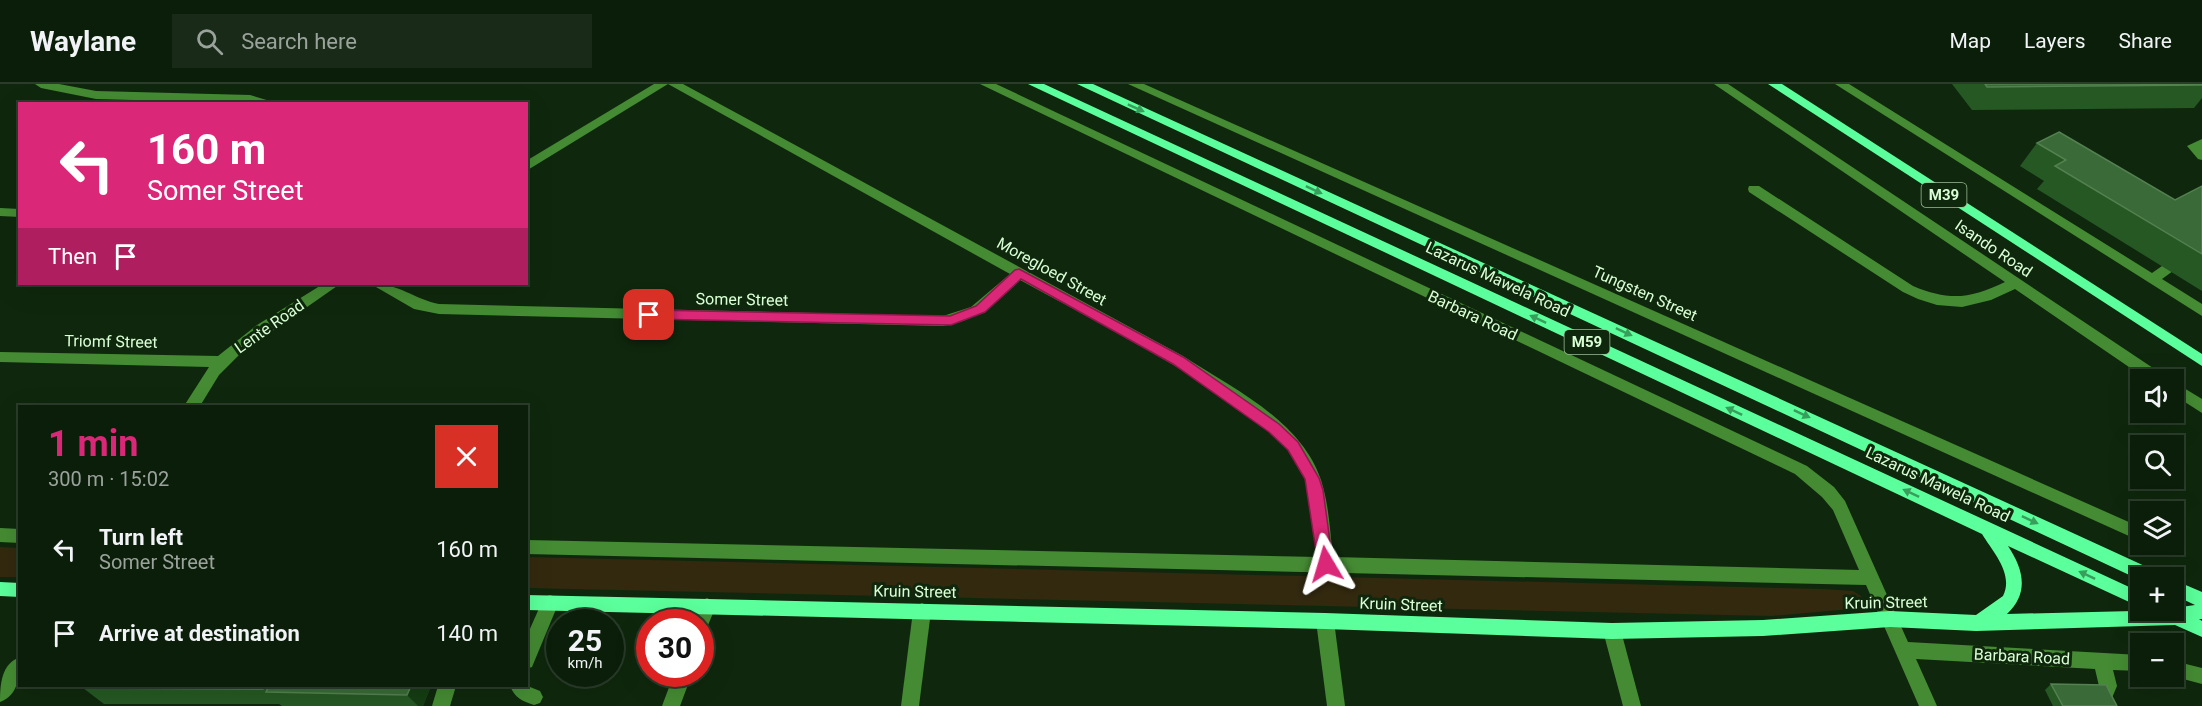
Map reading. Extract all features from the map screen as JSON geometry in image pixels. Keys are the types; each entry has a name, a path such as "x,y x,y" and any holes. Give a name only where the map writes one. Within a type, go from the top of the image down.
{"main road":[{"name":"Lazarus Mawela Road","path":"1034,84 2130,595"},
{"name":"Lazarus Mawela Road","path":"1083,84 2130,567"},
{"name":"Isando Road","path":"1774,84 2202,361"},
{"path":"1976,623 1995,614 2013,599 2015,588 2014,575 2006,555 1987,528"},
{"path":"0,589 18,590"},
{"path":"2184,592 2202,600"},
{"name":"Kruin Street","path":"528,602 1325,621 1612,631 1763,628 1890,619 1976,623 2130,616"},
{"name":"Kruin Street","path":"2184,613 2202,611"},
{"path":"2184,620 2202,628"}],"street":[{"path":"41,84 96,95 250,99 264,102"},
{"path":"528,166 662,84"},
{"name":"Moregloed Street","path":"674,84 1178,360 1274,428 1293,446 1312,478 1316,490 1326,564"},
{"name":"Barbara Road","path":"986,84 1801,470 1828,492 1839,506 1869,578 1890,619 1928,706"},
{"name":"Tungsten Street","path":"1134,84 2130,530"},
{"name":"Isando Road","path":"1720,84 2143,369"},
{"path":"1841,84 2202,311"},
{"path":"2202,143 2193,146 2202,156"},
{"path":"1754,189 1908,289 1926,298 1943,303 1967,303 1986,298 2014,284"},
{"path":"0,212 18,213"},
{"path":"2152,280 2202,243"},
{"name":"Somer Street","path":"383,285 418,305 439,309 951,321 980,309 1019,273"},
{"name":"Lente Road","path":"193,405 221,362 254,335 331,285"},
{"name":"Triomf Street","path":"0,357 221,362"},
{"path":"2184,395 2202,407"},
{"path":"0,535 18,536"},
{"name":"Kruin Street","path":"528,547 1869,578"},
{"path":"528,655 550,602"},
{"path":"910,706 922,611"},
{"path":"1325,621 1336,706"},
{"path":"1612,631 1632,706"},
{"name":"Barbara Road","path":"1903,650 2130,662"},
{"path":"2102,660 2108,680 2107,692 2103,699"},
{"path":"0,694 18,668"},
{"path":"2184,672 2202,676"},
{"path":"441,706 447,687"},
{"path":"520,687 524,693 534,697"},
{"path":"671,706 678,687"}],"shaded area":[{"path":"0,547 18,548 18,577 0,577"},
{"path":"528,557 1823,589 1853,591 1861,596 1863,608 1771,616 528,588"}],"building":[{"path":"1985,84 2202,84 2202,85 1987,87"},
{"path":"2059,132 2175,200 2202,186 2202,254 2055,166 2066,160 2037,143"},
{"path":"2051,684 2106,685 2117,706 2063,706"},
{"path":"84,687 264,687 263,689"},
{"path":"268,687 411,687 407,695 266,692"}],"route":[{"path":"649,315 951,321 970,314 991,302 1019,273 1178,360 1233,397 1274,428 1293,446 1305,463 1316,490 1326,564"}]}
